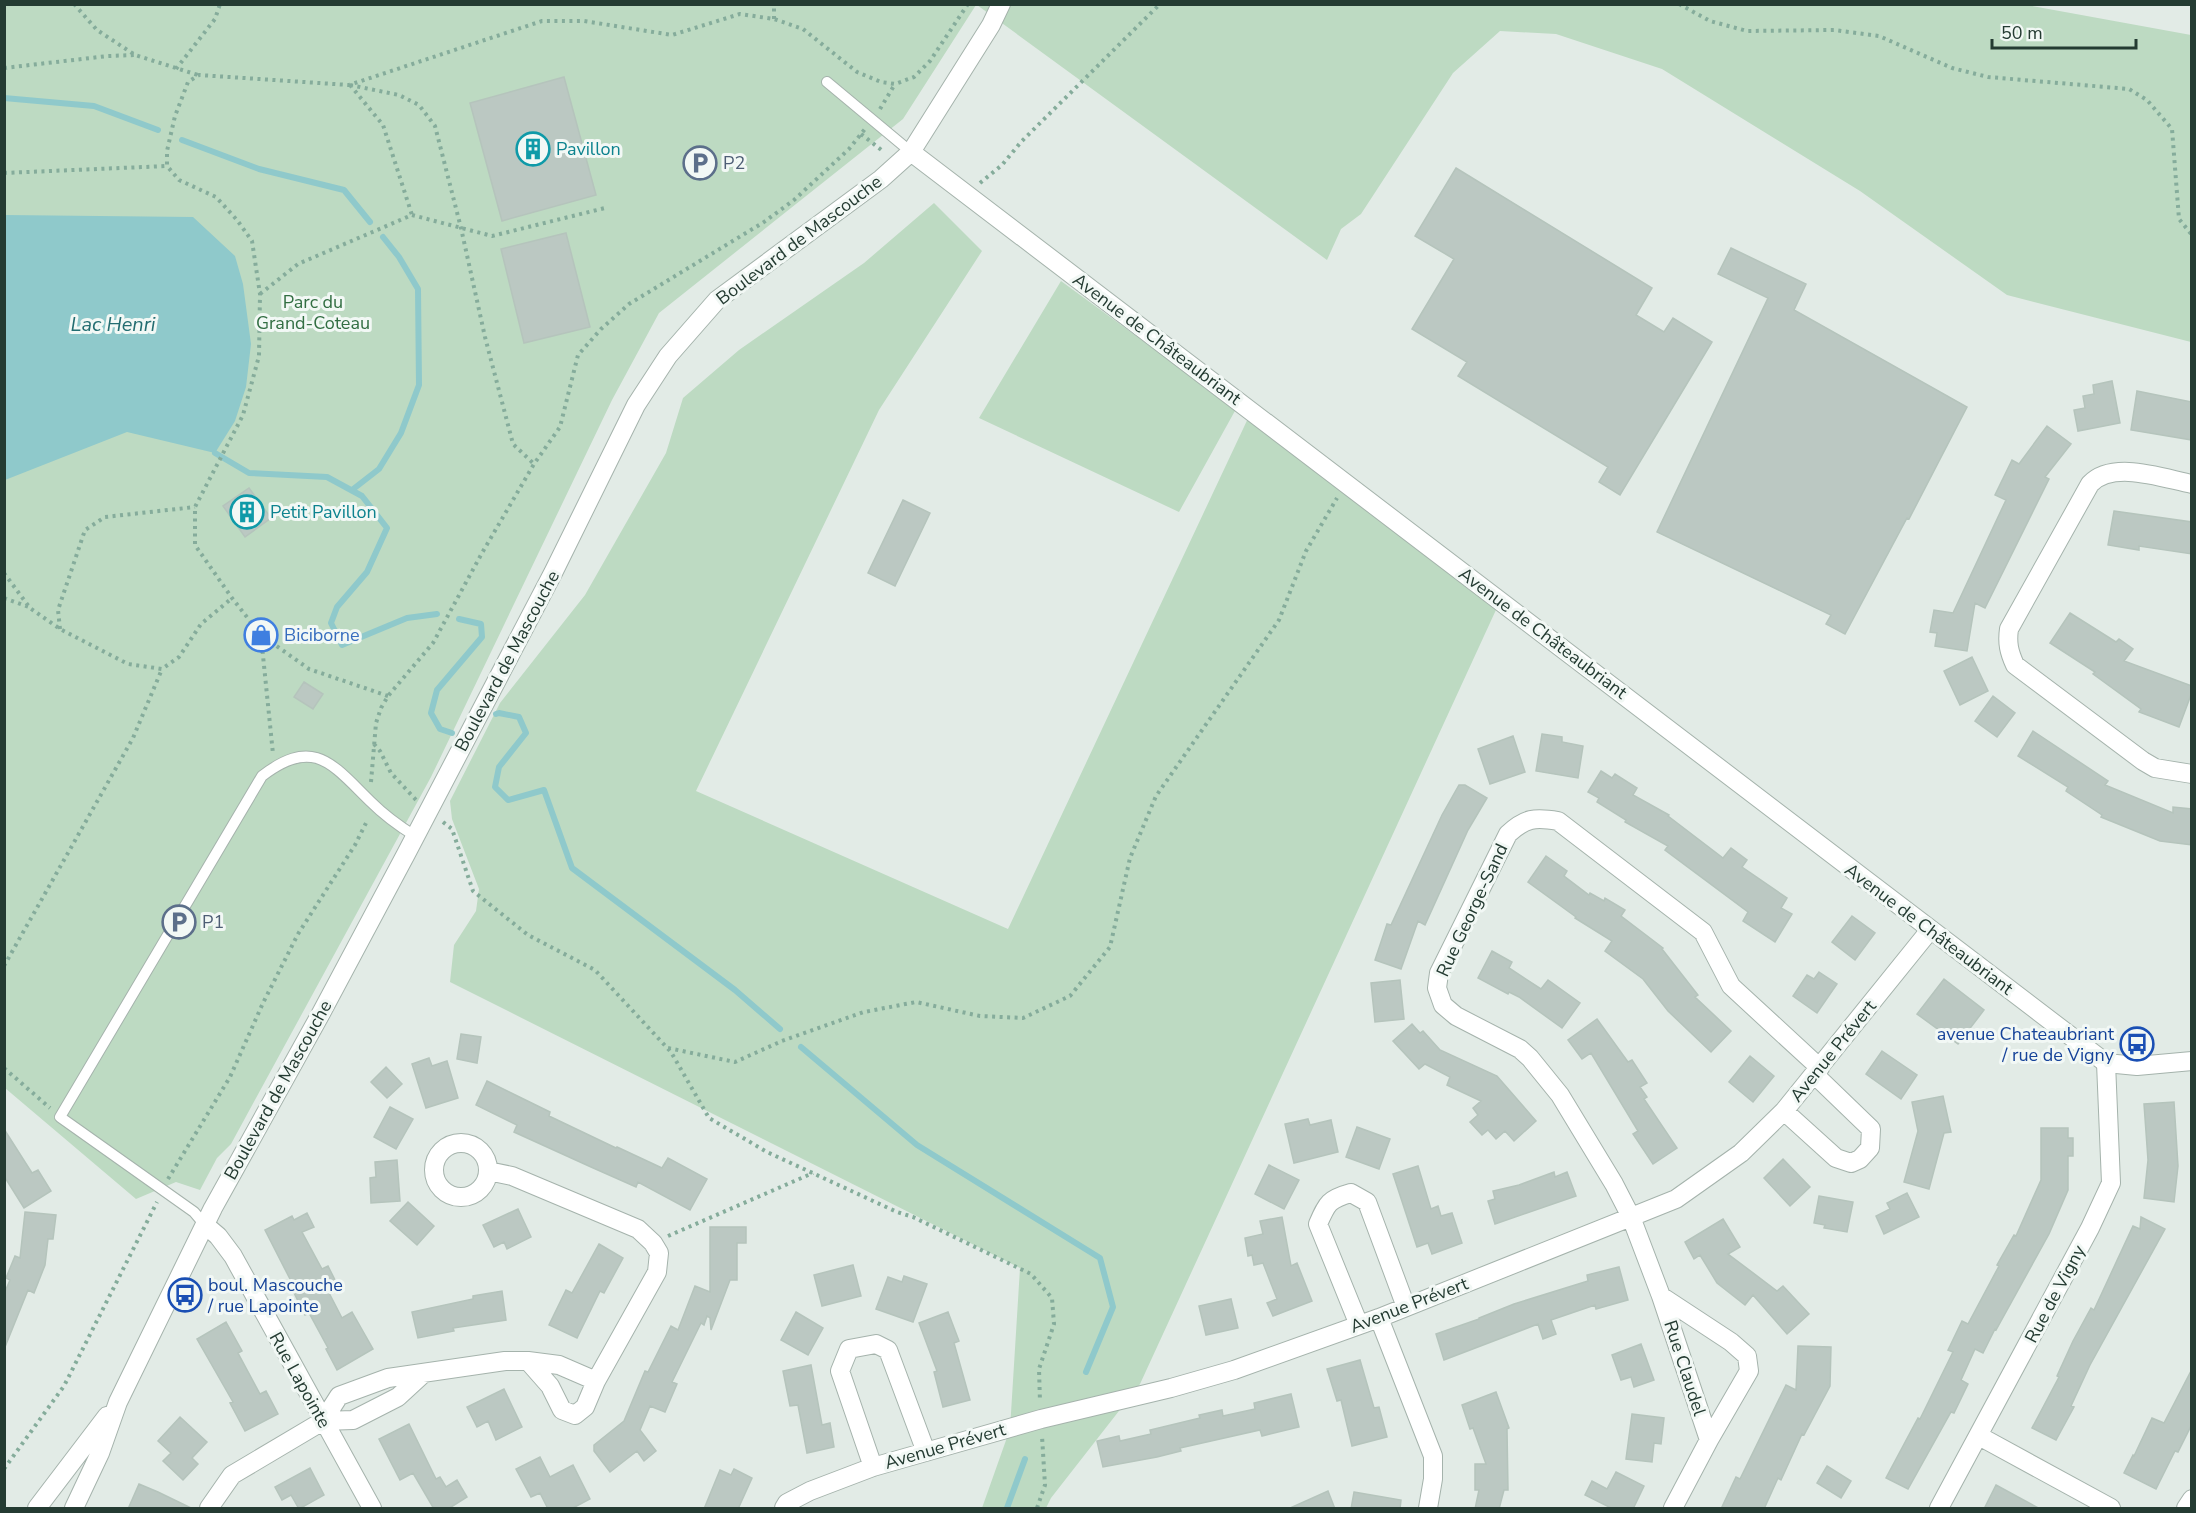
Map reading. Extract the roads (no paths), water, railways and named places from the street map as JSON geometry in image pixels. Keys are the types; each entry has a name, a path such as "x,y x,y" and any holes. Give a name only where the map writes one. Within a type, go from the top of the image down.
{"street":[{"name":"Boulevard de Mascouche","path":"74,1509 100,1453 118,1402 205,1225 415,836 553,573 636,405 668,356 717,300 882,178 911,152 991,26 1001,4"},
{"name":"Avenue de Châteaubriant","path":"911,152 2106,1063"},
{"path":"2192,484 2129,472 2105,473 2097,476 2090,484 2009,629 2008,637 2009,652 2014,665 2142,761 2155,768 2192,774"},
{"name":"Rue George-Sand","path":"1631,1217 1614,1184 1560,1095 1530,1058 1520,1049 1456,1016 1443,1005 1437,988 1439,973 1508,834 1520,823 1539,818 1558,821 1703,932 1731,986 1818,1071 1871,1129 1870,1148 1860,1159 1851,1163 1836,1158 1784,1111"},
{"name":"Avenue Prévert","path":"784,1509 787,1503 810,1491 873,1467 1041,1419 1171,1389 1234,1370 1379,1318 1676,1199 1741,1153 1784,1111 1930,930"},
{"path":"2106,1063 2137,1066 2192,1061"},
{"name":"Rue de Vigny","path":"1939,1509 2111,1184 2106,1063"},
{"path":"488,1171 512,1176 638,1229 653,1243 659,1253 657,1272 596,1381 585,1407 574,1415 562,1410 550,1386 528,1361"},
{"path":"1359,1325 1318,1224 1328,1202 1339,1196 1351,1193 1367,1202 1406,1307"},
{"name":"Rue Claudel","path":"1631,1217 1661,1296 1709,1440"},
{"name":"Rue Lapointe","path":"205,1225 218,1236 233,1256 372,1509"},
{"name":"Rue Claudel","path":"1661,1296 1731,1342 1747,1356 1749,1371 1673,1509"},
{"path":"1379,1318 1433,1456 1433,1479 1428,1509"},
{"path":"873,1467 840,1371 849,1349 876,1344 888,1350 926,1452"},
{"path":"209,1509 232,1475 323,1421 339,1396 388,1377 505,1361 528,1361 559,1365 596,1381"},
{"path":"323,1421 353,1420 398,1396 423,1374"},
{"name":"Boulevard de Mascouche","path":"37,1509 118,1402"},
{"path":"1979,1436 2111,1509"},
{"path":"2186,1509 2192,1499"}],"lane":[{"path":"827,82 911,152"},
{"path":"205,1225 194,1212 60,1117 262,776 274,766 290,758 308,756 330,763 350,779 386,816 415,836"}],"water":[{"name":"Lac Henri","path":"5,215 193,217 235,256 243,284 251,344 246,387 235,421 215,453 127,432 5,480"}],"waterway":[{"path":"4,98 94,106 158,130"},
{"path":"182,140 259,169 344,190 370,222"},
{"path":"352,490 379,469 401,433 419,385 418,289 399,257 383,237"},
{"path":"215,453 249,473 327,477 362,496 387,528 367,572 337,607 331,623 342,645 407,618 437,614"},
{"path":"452,733 440,729 431,713 437,690 482,637 481,624 459,619"},
{"path":"496,714 519,717 526,733 499,767 495,787 508,800 544,790 572,868 735,990 780,1029"},
{"path":"801,1047 917,1145 1100,1258 1113,1307 1086,1372"},
{"path":"1007,1508 1025,1459"}],"place":[{"name":"Pavillon","path":"533,149"},
{"name":"P2","path":"700,163"},
{"name":"Petit Pavillon","path":"247,512"},
{"name":"Biciborne","path":"261,635"},
{"name":"P1","path":"179,922"},
{"name":"avenue Chateaubriant / rue de Vigny","path":"2137,1044"},
{"name":"boul. Mascouche / rue Lapointe","path":"185,1295"}],"park label":[{"name":"Parc du Grand-Coteau","path":"313,312"}]}
